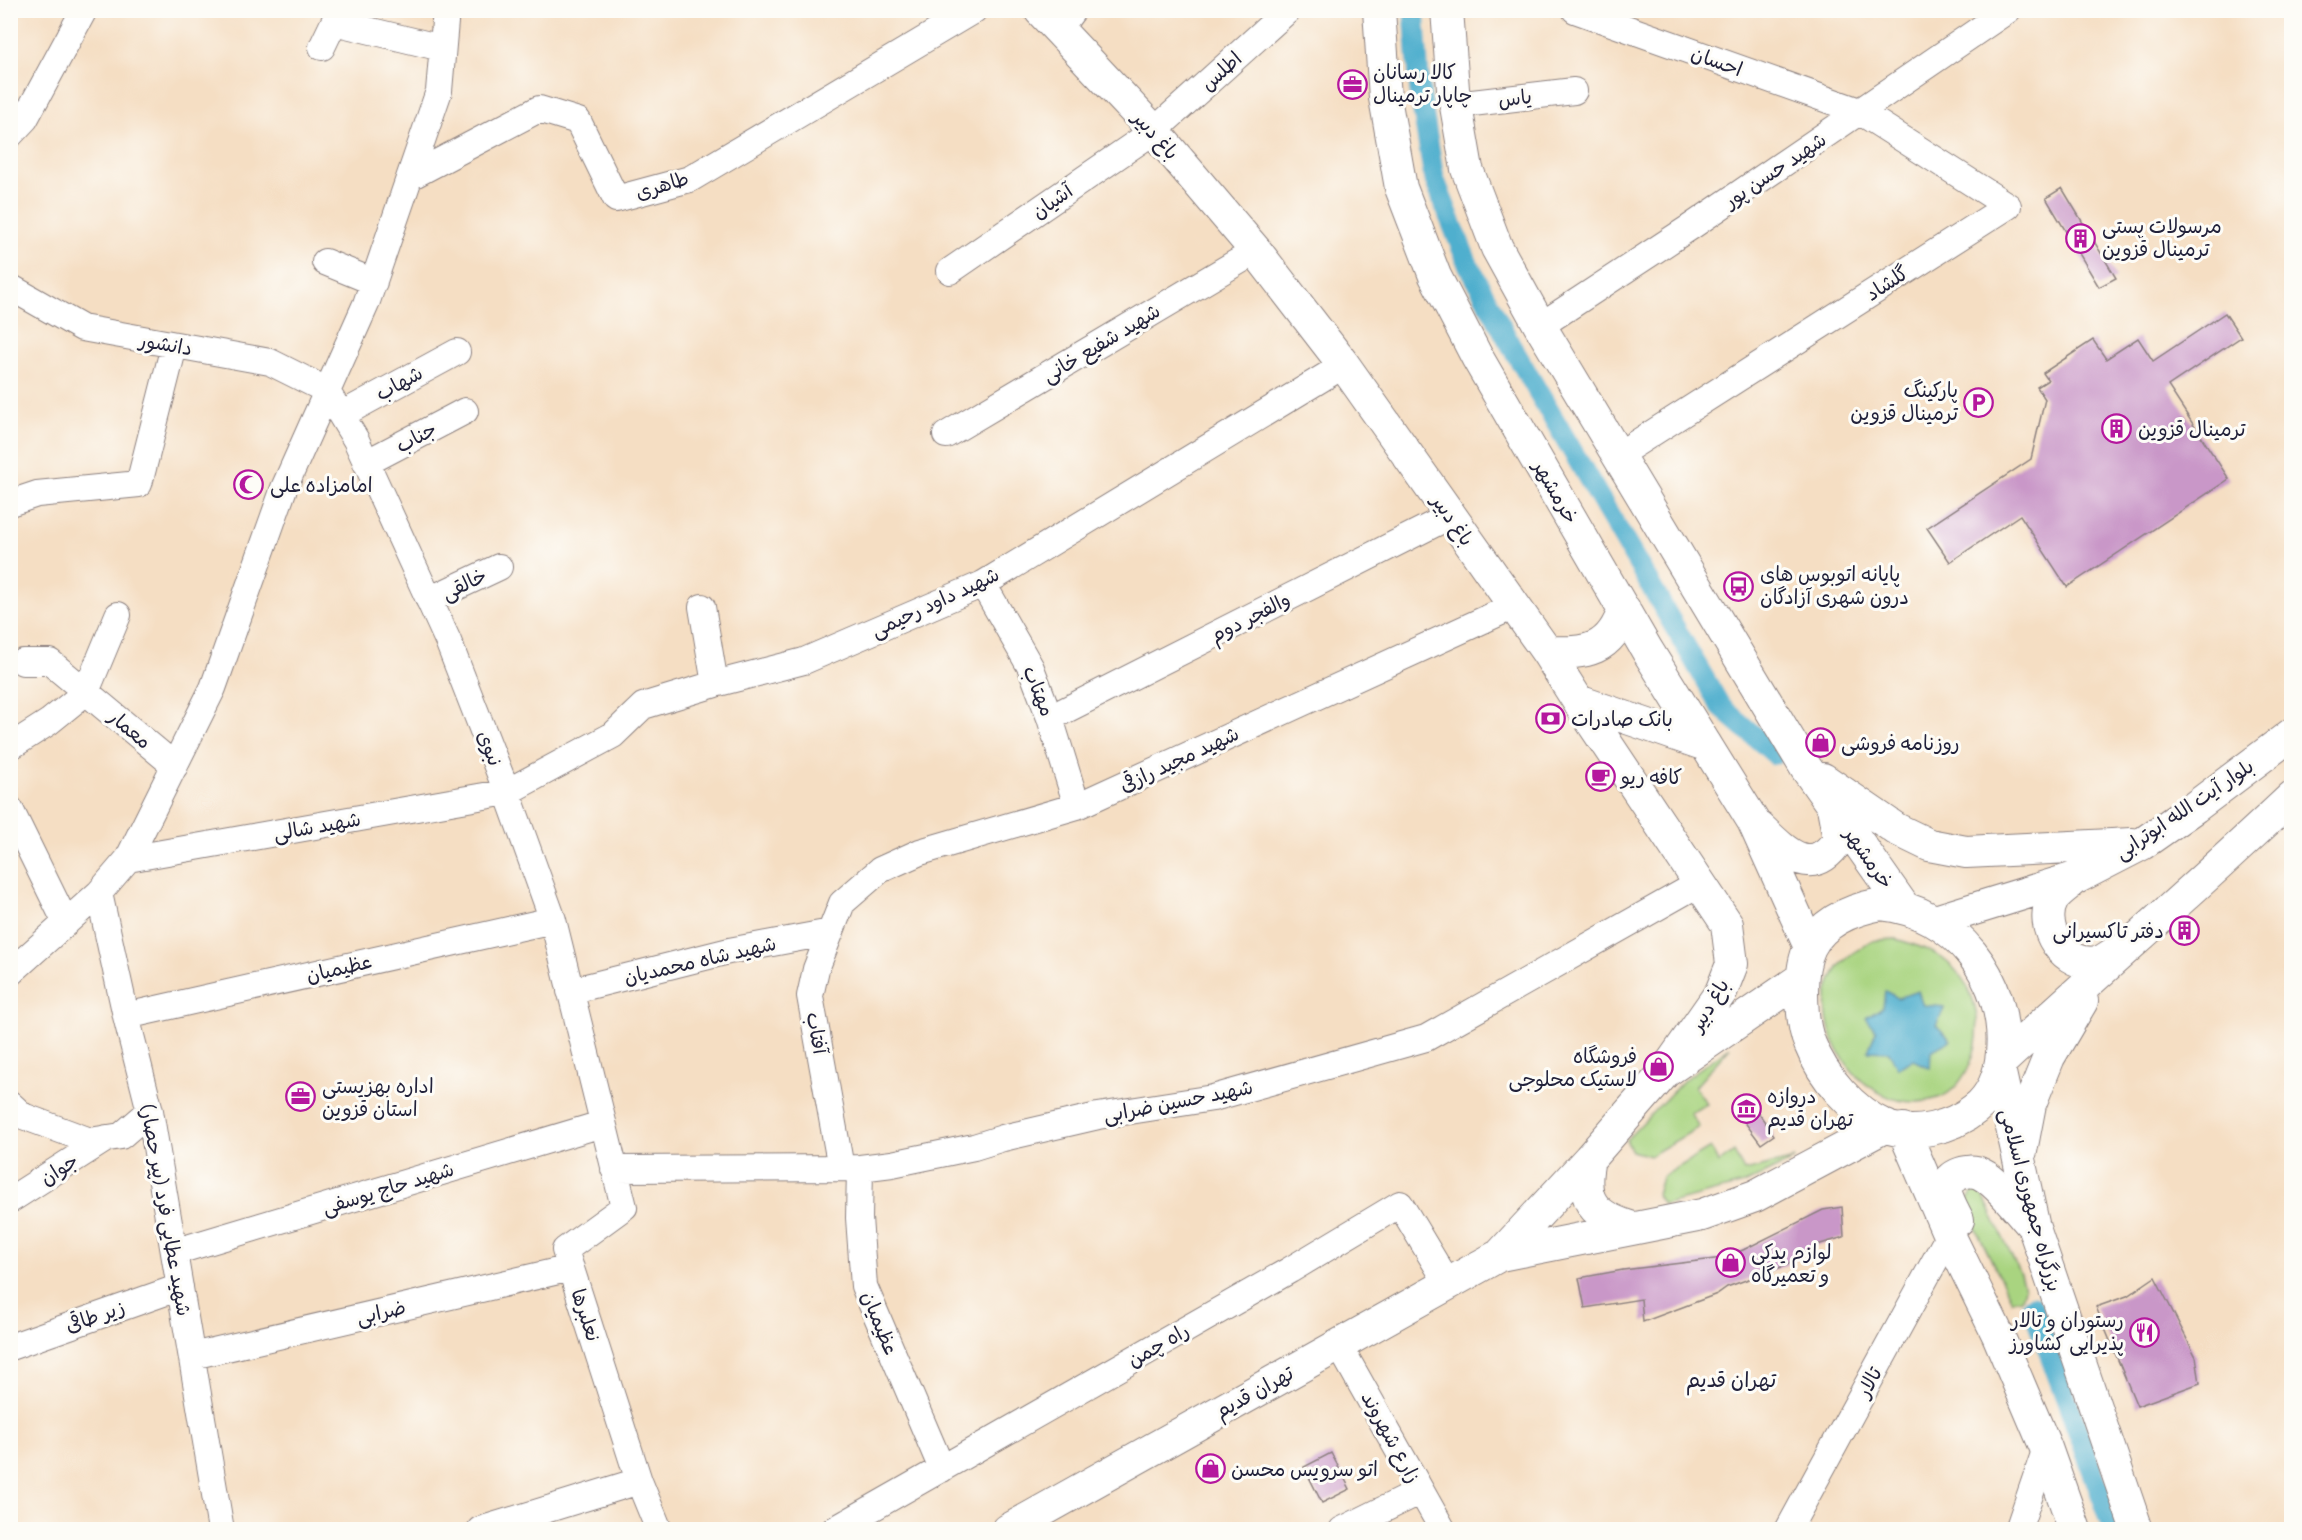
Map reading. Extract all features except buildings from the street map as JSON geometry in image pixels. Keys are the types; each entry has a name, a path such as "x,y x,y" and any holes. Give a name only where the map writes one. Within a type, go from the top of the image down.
{"main road":[{"name":"خرمشهر","path":"1379,10 1385,98 1401,188 1435,276 1478,357 1624,609 1753,821 1810,947"},
{"name":"خرمشهر","path":"1447,10 1455,105 1467,169 1497,248 1540,326 1806,768 1903,906"},
{"name":"باغ دبیر","path":"1057,17 1256,251 1344,365 1547,652 1728,924 1732,964 1721,992 1665,1072"},
{"path":"1547,652 1581,652 1593,649 1614,633 1624,609"},
{"path":"1578,701 1706,745"},
{"name":"بلوار آیت الله ابوترابی","path":"1935,921 2078,876 2142,843 2195,807 2292,734"},
{"path":"1806,768 1896,829 1929,844 1966,852 2142,843"},
{"path":"2000,1068 2126,947 2292,797"},
{"path":"1753,821 1784,851 1798,860 1816,860 1831,851 1839,838 1833,807"},
{"path":"2078,876 2054,897 2050,907 2049,928 2059,948 2077,960 2098,962 2126,947"},
{"path":"1881,904 1903,906 1935,921 1963,943 1984,971 1998,1003 2003,1038 2000,1068 1990,1092 1977,1107 1960,1120 1941,1127 1921,1130 1895,1128 1844,1097 1823,1072 1809,1043 1802,1011 1802,978 1810,947 1823,930 1840,917 1860,908 1881,904"},
{"path":"2019,1166 2030,1104 2049,1057 2080,1003 2126,947"},
{"path":"1500,1255 1589,1159 1665,1072 1802,978"},
{"name":"بزرگراه جمهوری اسلامی","path":"2000,1068 2034,1228 2137,1530"},
{"path":"1500,1255 1702,1215 1755,1196 1895,1128"},
{"path":"1895,1128 1998,1335 2046,1448 2075,1530"},
{"path":"1589,1159 1585,1179 1588,1198 1597,1210 1612,1222 1633,1228"},
{"path":"1998,1335 1996,1304 1946,1193 1948,1185 1956,1175 1968,1171 1981,1173 2034,1228"},
{"name":"تهران قدیم","path":"1008,1530 1500,1255"}],"street":[{"path":"10,135 25,118 84,10"},
{"path":"10,973 99,893 128,860 213,688 270,525 374,282 439,91 446,10"},
{"name":"طاهری","path":"410,177 539,109 578,121 616,199 690,179 974,10"},
{"name":"اطلس","path":"1154,131 1288,10"},
{"name":"احسان","path":"1575,10 1859,111"},
{"name":"شهید حسن پور","path":"1540,326 1692,226 2008,10"},
{"path":"322,47 334,22 442,48"},
{"name":"یاس","path":"1455,105 1574,91"},
{"name":"گلشاد","path":"1618,455 2008,206 1859,111"},
{"name":"آشیان","path":"950,272 1154,131"},
{"name":"شهید شفیع خانی","path":"946,435 1256,251"},
{"path":"325,262 374,282"},
{"name":"دانشور","path":"10,287 82,328 270,362 326,390"},
{"path":"10,503 37,494 139,484 174,345"},
{"name":"شهاب","path":"341,415 457,352"},
{"name":"شهید داود رحیمی","path":"507,792 613,735 642,706 804,661 983,584 1344,365"},
{"name":"نبوی","path":"326,390 366,463 448,641 507,792 553,920 602,1124"},
{"name":"جناب","path":"366,463 465,411"},
{"name":"والفجر دوم","path":"1050,718 1450,516"},
{"name":"خالقی","path":"429,600 499,567"},
{"name":"مهتاب","path":"983,584 1031,668 1050,718 1077,806"},
{"name":"شهید مجید رازقی","path":"842,903 880,870 920,852 1077,806 1514,606"},
{"path":"702,607 715,684"},
{"path":"10,747 49,722 86,692 118,615"},
{"name":"معمار","path":"23,662 50,662 175,766"},
{"name":"شهید شالی","path":"128,860 507,792"},
{"path":"10,809 66,923"},
{"name":"شهید حسین ضرابی","path":"614,1169 851,1168 892,1164 974,1147 1098,1116 1213,1098 1426,1038 1700,883"},
{"name":"شهید عطایی فرد (پیر حصار)","path":"99,893 150,1111 221,1530"},
{"name":"آفتاب","path":"842,903 816,969 810,996 851,1168"},
{"name":"عظیمیان","path":"126,1016 553,920"},
{"name":"شهید شاه محمدیان","path":"570,992 729,951 831,932"},
{"name":"جوان","path":"10,1104 22,1116 90,1142 121,1136 150,1111"},
{"name":"نعلبرها","path":"602,1124 624,1207 565,1250 639,1481 659,1530"},
{"name":"شهید حاج یوسفی","path":"174,1252 602,1124"},
{"name":"جوان","path":"10,1200 107,1138"},
{"name":"عظیمیان","path":"851,1168 859,1218 864,1286 942,1469"},
{"name":"راه چمن","path":"834,1530 1290,1270 1400,1204 1448,1284"},
{"name":"تالار","path":"1788,1530 1949,1235"},
{"name":"ضرابی","path":"192,1356 571,1268"},
{"name":"زیر طاقی","path":"10,1347 180,1287"},
{"name":"زارع شهروند","path":"1339,1345 1443,1530"},
{"path":"2018,1530 2046,1448"},
{"path":"480,1530 639,1481"},
{"path":"1342,1530 1421,1491"}],"green space":[{"path":"1896,939 1937,955 1954,968 1963,980 1975,1006 1977,1035 1970,1064 1951,1091 1941,1097 1910,1102 1881,1094 1857,1076 1839,1051 1828,1023 1827,995 1838,969 1870,942"},
{"path":"1730,1047 1695,1087 1707,1104 1690,1113 1699,1127 1650,1156 1632,1151 1626,1140 1684,1080"},
{"path":"1710,1148 1719,1163 1734,1152 1744,1171 1795,1159 1744,1184 1663,1205 1657,1195 1662,1177"},
{"path":"1978,1185 2020,1274 2024,1288 2021,1299 2012,1301 1964,1205"}],"water":[{"path":"1885,991 1898,998 1918,991 1923,1005 1945,1007 1936,1025 1951,1040 1931,1051 1930,1068 1913,1060 1898,1068 1889,1052 1868,1051 1876,1031 1866,1018 1883,1007"}],"waterway":[{"path":"1414,10 1420,93 1434,178 1467,262 1508,340 1721,707 1775,754"},
{"path":"2032,1306 2114,1530"}],"place":[{"name":"کالا رسانان چاپار ترمینال","path":"1352,84"},
{"name":"مرسولات پستی ترمینال قزوین","path":"2081,238"},
{"name":"پارکینگ ترمینال قزوین","path":"1979,402"},
{"name":"ترمینال قزوین","path":"2117,429"},
{"name":"امامزاده علی","path":"249,485"},
{"name":"پایانه اتوبوس های درون شهری آزادگان","path":"1739,586"},
{"name":"بانک صادرات","path":"1550,719"},
{"name":"روزنامه فروشی","path":"1820,743"},
{"name":"کافه ریو","path":"1600,777"},
{"name":"دفتر تاکسیرانی","path":"2185,931"},
{"name":"فروشگاه لاستیک محلوجی","path":"1658,1067"},
{"name":"اداره بهزیستی استان قزوین","path":"301,1097"},
{"name":"دروازه تهران قدیم","path":"1746,1108"},
{"name":"لوازم یدکی و تعمیرگاه","path":"1730,1263"},
{"name":"رستوران و تالار پذیرایی کشاورز","path":"2145,1332"},
{"name":"اتو سرویس محسن","path":"1210,1469"}],"district":[{"name":"تهران قدیم","path":"1731,1380"}]}
